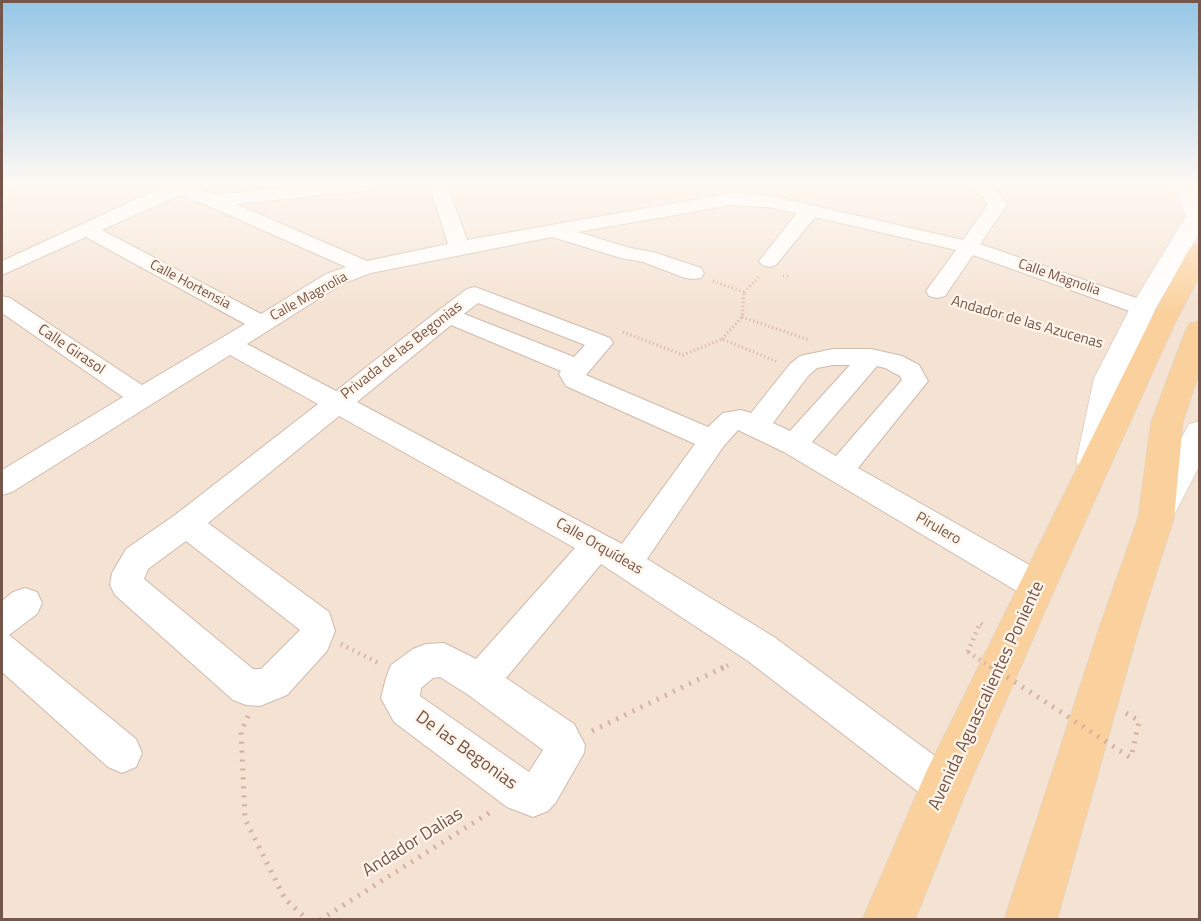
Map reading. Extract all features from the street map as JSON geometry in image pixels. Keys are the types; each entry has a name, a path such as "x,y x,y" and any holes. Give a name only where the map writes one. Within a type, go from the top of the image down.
{"main road":[{"name":"Avenida Aguascalientes Poniente","path":"888,920 944,787 1037,586 1163,321 1200,251"},
{"path":"1041,908 1116,639 1156,518 1167,422 1200,329"}],"street":[{"path":"2,269 93,227"},
{"path":"272,227 365,268"},
{"path":"452,227 459,248"},
{"name":"Calle Magnolia","path":"2,483 334,279 365,268 553,230 651,236 671,227"},
{"path":"769,261 796,227"},
{"name":"Calle Magnolia","path":"883,227 968,247 1143,308"},
{"path":"946,297 968,247 982,227"},
{"name":"Avenida Aguascalientes Poniente","path":"1090,474 1109,378 1143,308 1192,227"},
{"name":"Calle Hortensia","path":"87,230 261,323"},
{"path":"553,230 628,254 651,236 693,273"},
{"name":"Privada de las Begonias","path":"337,403 475,294 601,343"},
{"name":"Calle Girasol","path":"2,303 141,397"},
{"path":"447,315 577,368"},
{"path":"601,343 572,374 576,380 713,440"},
{"name":"Calle Orquídeas","path":"229,344 627,562 761,649 944,787"},
{"path":"627,562 726,424 733,420 741,420 755,427 804,366 833,357 871,357 910,370 915,381 839,472"},
{"path":"794,445 871,357"},
{"path":"186,524 317,623 318,631 315,639 274,682 260,688 246,687 127,585 128,573 137,559 186,524 337,403"},
{"name":"Pirulero","path":"755,427 794,445 1037,586"},
{"path":"1156,518 1200,432"},
{"path":"480,681 597,544"},
{"path":"2,649 122,753"},
{"path":"404,678 426,661 444,660 480,681 560,738 565,745"},
{"name":"De las Begonias","path":"404,678 400,698 408,709 522,792 533,796 542,788 564,753 565,745"}],"path":[{"path":"601,343 615,329 683,355 722,339 742,317 744,292 693,273"},
{"name":"Andador de las Azucenas","path":"946,297 1123,350"},
{"path":"722,339 804,366 802,352 811,341 742,317"},
{"path":"980,623 968,652 1131,758 1139,721"},
{"path":"318,631 404,678"},
{"path":"565,745 761,649"},
{"path":"260,688 241,732 245,819 285,899 308,920"},
{"name":"Andador Dalias","path":"320,920 522,792"}],"shaded area":[{"path":"2,227 1199,227 1199,919 2,920"}]}
